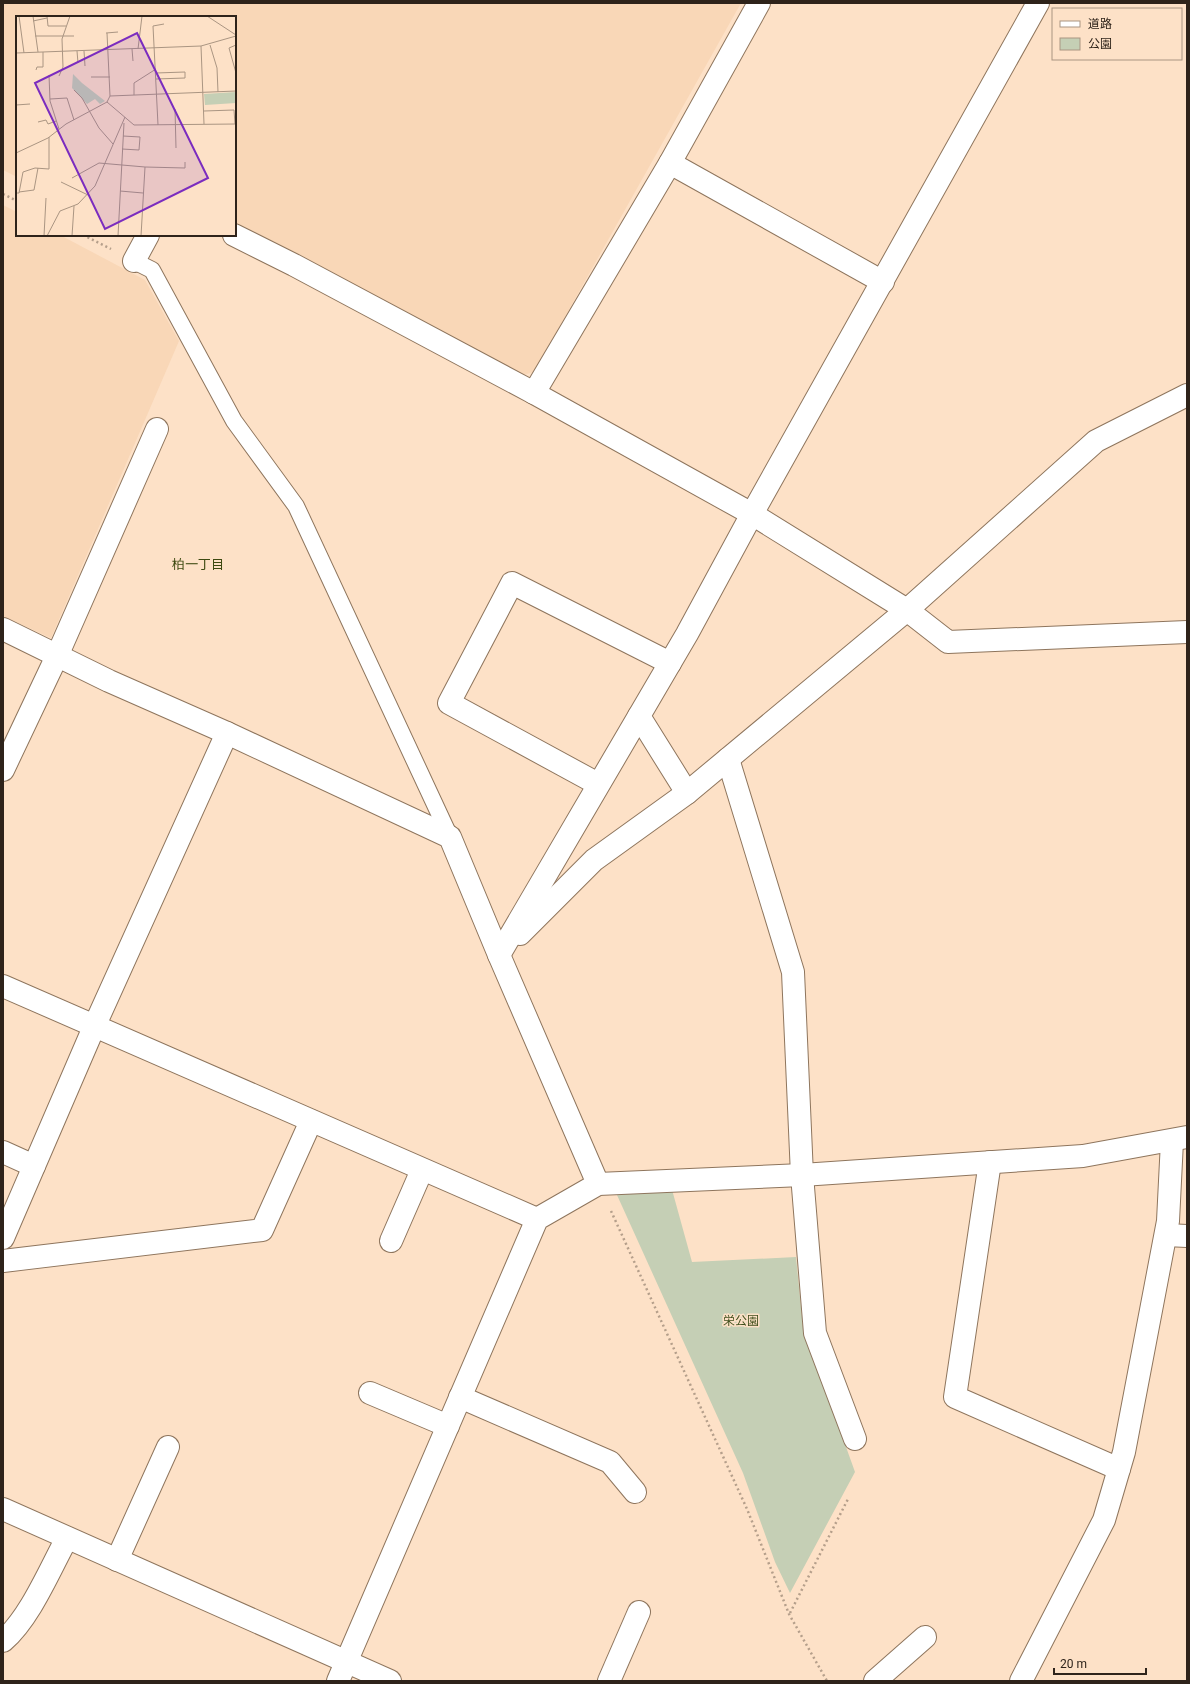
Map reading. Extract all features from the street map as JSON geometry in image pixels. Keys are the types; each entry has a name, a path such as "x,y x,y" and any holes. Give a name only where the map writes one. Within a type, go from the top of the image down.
{"street":[{"path":"534,393 670,163 759,3"},
{"path":"499,955 670,663 1038,3"},
{"path":"670,163 883,282"},
{"path":"134,261 147,236"},
{"path":"236,236 294,265 534,393 752,514 907,610 948,642 1187,632"},
{"path":"499,955 594,860 687,793 907,610 1096,441 1187,395"},
{"path":"3,770 57,656 157,429"},
{"path":"598,784 449,702 512,583 670,663"},
{"path":"3,629 109,681 227,733 450,837 499,955 598,1184"},
{"path":"639,716 687,793"},
{"path":"5,1230 94,1027 227,733"},
{"path":"728,759 793,972 802,1175 815,1333 855,1439"},
{"path":"3,986 537,1219"},
{"path":"3,1261 262,1230 311,1121"},
{"path":"342,1671 537,1219 598,1184 802,1175 1083,1156 1180,1139 1168,1222 1176,1236 1124,1452 1104,1520 1021,1681"},
{"path":"3,1152 34,1166"},
{"path":"990,1162 955,1398 1119,1469"},
{"path":"391,1241 422,1170"},
{"path":"370,1393 448,1426"},
{"path":"460,1398 610,1462 635,1492"},
{"path":"117,1560 168,1447"},
{"path":"3,1509 117,1560 342,1671 390,1681"},
{"path":"3,1641 10,1635 29,1609 67,1538"},
{"path":"609,1681 639,1612"},
{"path":"875,1681 925,1637"}],"lane":[{"path":"134,261 152,270 234,421 296,506 450,837"}],"path":[{"path":"3,194 16,200"},
{"path":"598,1184 747,1509 790,1614 827,1681"},
{"path":"790,1614 848,1500"}],"shaded area":[{"path":"3,3 741,3 534,372 523,375 236,229 236,16 16,16 16,176 3,170"},
{"path":"3,205 16,212 16,236 62,236 145,280 179,341 51,638 3,616"}],"green space":[{"name":"栄公園","path":"671,1186 692,1262 796,1257 803,1327 855,1472 790,1593 775,1562 743,1473 617,1195"}],"district":[{"name":"柏一丁目","path":"198,564"}]}
